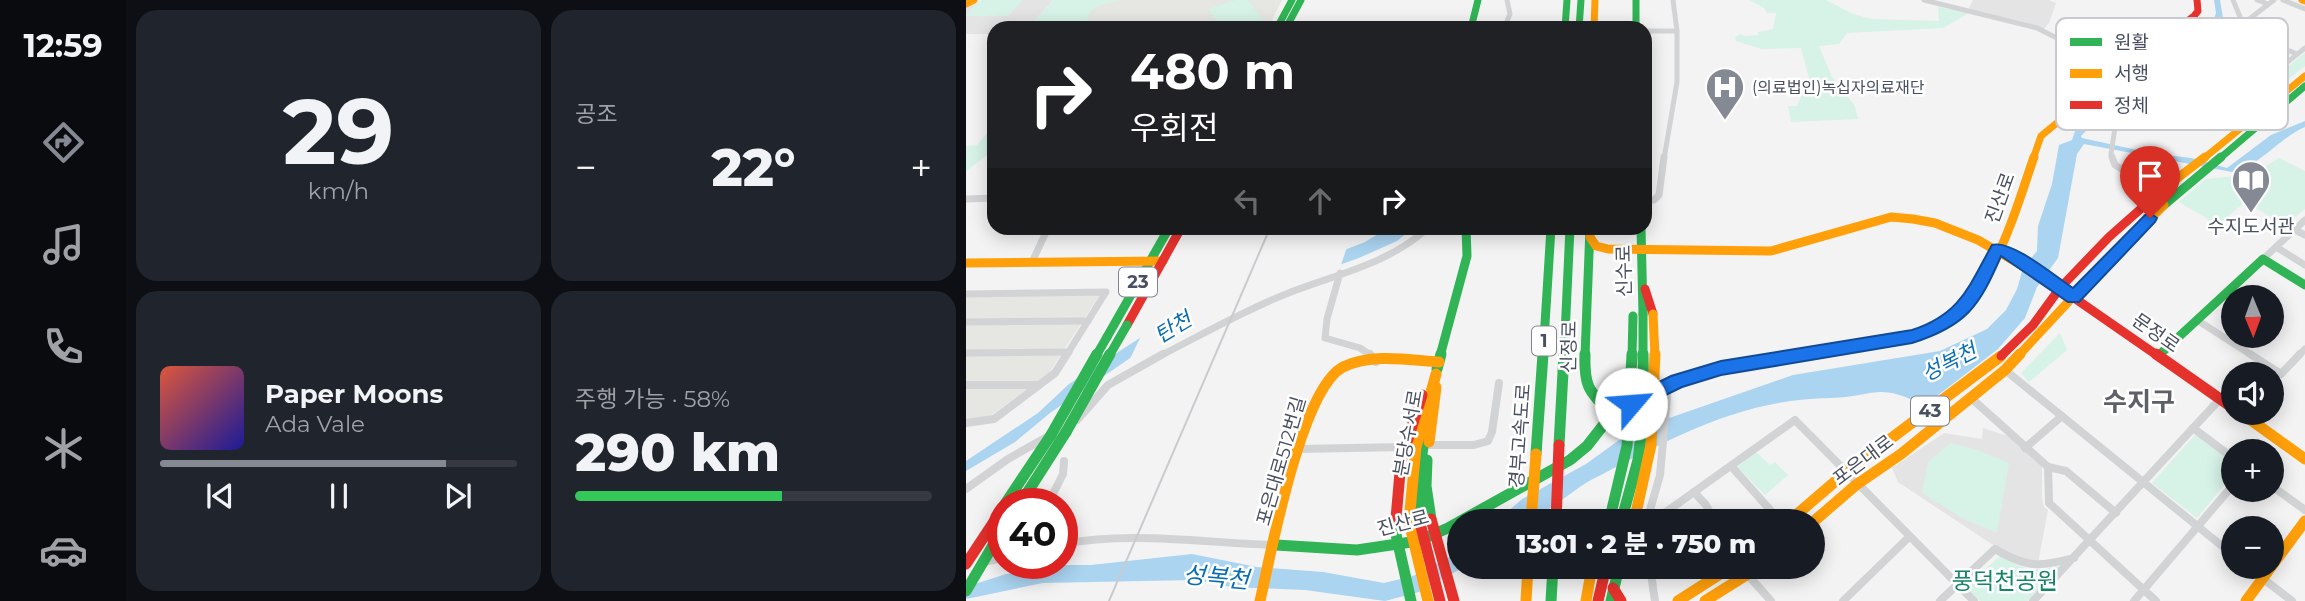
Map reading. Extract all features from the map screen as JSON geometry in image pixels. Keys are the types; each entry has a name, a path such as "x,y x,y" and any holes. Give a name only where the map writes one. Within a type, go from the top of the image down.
{"main road":[{"path":"966,4 974,0"},
{"path":"1290,21 1301,0"},
{"path":"1473,21 1478,0"},
{"path":"1566,21 1567,0"},
{"path":"1580,21 1581,0"},
{"path":"1594,21 1595,0"},
{"path":"1636,0 1636,21"},
{"name":"진산로","path":"2191,18 2198,11 2197,0"},
{"path":"1280,21 1289,3"},
{"name":"포은대로","path":"2288,90 2305,76"},
{"name":"포은대로","path":"2288,101 2305,86"},
{"name":"진산로","path":"1276,545 1357,550 1398,546 1427,538 1578,454 1612,414 1721,368 1912,337 1949,322 1964,308 1981,285 2012,220 2041,136 2056,123"},
{"name":"포은대로","path":"1803,509 1845,474 1994,362 2034,325 2060,288 2159,192 2238,130"},
{"name":"포은대로","path":"1825,512 2005,370 2170,198 2254,130"},
{"name":"문정로","path":"1618,250 1770,251 1898,216 1930,222 2012,255 2220,399"},
{"name":"23","path":"1016,488 1051,435 1165,235"},
{"name":"23","path":"1030,488 1066,432 1177,235"},
{"path":"1454,601 1431,519 1426,486 1428,445 1436,399 1436,374 1466,256 1466,235"},
{"name":"경부고속도로","path":"1532,509 1551,235"},
{"name":"경부고속도로","path":"1557,509 1570,235"},
{"name":"신정로","path":"1590,235 1584,379 1592,394 1612,414"},
{"path":"1591,235 1592,243 1601,248 1618,250"},
{"name":"신수로","path":"1641,235 1643,315"},
{"path":"1589,268 1592,261 1602,254 1618,250"},
{"path":"2158,356 2263,259 2305,285"},
{"path":"966,263 1163,261"},
{"path":"1613,509 1623,473 1629,435 1633,376 1643,315"},
{"path":"1625,509 1638,460 1644,411 1643,315"},
{"path":"1639,509 1646,489 1657,387 1643,315"},
{"name":"포은대로512번길","path":"1260,601 1299,449 1314,400 1323,383 1342,368 1356,363 1439,362"},
{"path":"1411,601 1395,530 1396,488 1404,447 1422,395 1436,374"},
{"name":"분당수서로","path":"1428,601 1414,520 1418,464 1436,374"},
{"path":"2258,425 2305,459"},
{"name":"분당수서로","path":"1414,520 1440,601"},
{"path":"2284,550 2305,521"},
{"name":"23","path":"966,564 987,532"},
{"path":"966,589 987,555"},
{"path":"1526,601 1527,579"},
{"path":"1551,601 1552,579"},
{"path":"1586,601 1590,579"},
{"path":"1598,601 1603,579"},
{"path":"1611,601 1615,579"},
{"path":"1678,601 1712,579"},
{"path":"1705,601 1738,579"},
{"path":"2246,601 2263,579"},
{"path":"1613,588 1621,601"}],"street":[{"path":"1507,0 1510,14 1507,21"},
{"path":"1652,200 1660,195 1678,69 1673,0"},
{"path":"1924,0 2037,28 2056,38"},
{"path":"2233,0 2240,18"},
{"path":"2257,0 2271,2"},
{"path":"2283,0 2305,9"},
{"path":"2251,18 2271,2"},
{"path":"1652,31 1677,31"},
{"path":"2288,61 2305,48"},
{"path":"2288,50 2297,54"},
{"path":"2115,130 2111,152 2117,168 2159,192"},
{"path":"966,199 987,198"},
{"path":"2263,259 2305,220"},
{"path":"2295,230 2305,235"},
{"path":"1032,262 1045,235"},
{"path":"966,489 1008,459 1077,419 1108,385 1119,377 1285,295 1340,273 1370,265 1391,255 1420,235"},
{"path":"2276,247 2305,265"},
{"path":"1340,273 1327,319 1325,338 1364,349 1372,353 1376,362"},
{"path":"966,293 1106,292 1055,373 994,419 966,423"},
{"path":"2197,320 2281,374 2305,349"},
{"path":"966,322 1088,321"},
{"path":"966,353 1069,352"},
{"path":"2005,370 2221,545"},
{"path":"1428,445 1474,445 1488,441 1492,432 1499,383"},
{"path":"966,385 1039,385"},
{"path":"1650,509 1660,475 1668,390"},
{"path":"1970,398 2048,467 2066,471 2116,513"},
{"path":"2034,601 2220,399"},
{"path":"2025,448 2062,416"},
{"name":"포은대로","path":"1670,509 1795,420 1845,474"},
{"path":"2193,428 2221,449"},
{"path":"1299,449 1404,447"},
{"path":"1056,488 1063,474 1064,461"},
{"path":"1731,466 1769,509"},
{"path":"2048,467 2049,503 2156,601"},
{"path":"1845,474 1974,601"},
{"path":"1695,492 1708,509"},
{"path":"2284,495 2305,510"},
{"path":"2134,601 2221,500"},
{"name":"진산로","path":"1078,541 1136,535 1276,545"},
{"path":"1843,601 1909,537"},
{"path":"1940,601 1995,549 2026,566 2046,565 2075,558"},
{"path":"966,564 987,561"},
{"path":"1652,579 1656,601"},
{"path":"1752,579 1771,601"},
{"path":"2263,579 2292,601"}],"shaded area":[{"path":"983,0 1053,0 1034,21 987,21 987,34 966,34 966,8"},
{"path":"1120,0 1282,0 1272,21 1087,21 1087,16 1095,6"},
{"path":"1973,0 2049,0 2056,3 2044,29 1978,13 1969,8"},
{"path":"1101,293 1049,373 990,416 966,421 966,295"},
{"path":"1983,428 2008,436 2042,464 2042,497 2044,507 2048,510 2038,563 2019,561 1987,541 1898,482 1892,468 1944,433 1982,439"}],"green space":[{"path":"985,0 1023,0 1008,16 966,16 976,3"},
{"path":"1053,0 1120,0 1096,7 1089,15 1088,21 1034,21"},
{"path":"1236,0 1248,0 1264,21 1217,21 1208,9"},
{"path":"1749,0 1826,0 1853,14 1872,19 1939,21 1938,7 1969,13 1943,28 1847,33 1839,44 1819,46 1832,77 1855,106 1858,119 1791,122 1788,106 1797,106 1809,78 1801,48 1762,49 1736,41 1735,37 1740,34 1759,35 1758,32 1773,29 1776,13 1767,13 1764,8"},
{"path":"2305,53 2305,66 2288,79 2288,66"},
{"path":"987,133 987,155 966,171 966,146 977,145"},
{"path":"2279,158 2305,171 2305,209 2285,225 2245,202 2218,225 2179,202 2206,179 2253,174"},
{"path":"2060,333 2067,350 2029,382 2021,373"},
{"path":"2195,435 2221,453 2221,489 2197,518 2152,483"},
{"path":"1950,443 1975,449 2009,463 1997,533 1964,519 1922,493 1928,462"},
{"path":"1756,452 1770,465 1775,462 1788,475 1765,495 1737,467"},
{"name":"풍덕천공원","path":"2000,556 2030,569 2063,564 2027,601 1980,601 1965,587"}],"water":[{"path":"2214,0 2220,0 2223,18 2214,18"},
{"name":"성복천","path":"2305,121 2305,127 2251,164 2232,172 2084,144 2077,154 2058,258 2037,287 2025,318 1998,349 1924,406 1909,398 1886,392 1766,405 1677,436 1583,485 1549,509 1511,509 1522,499 1586,464 1622,438 1649,425 1793,375 1940,351 1987,329 2006,310 2017,289 2023,268 2037,251 2038,226 2052,184 2059,145 2072,140 2075,130 2087,130 2082,138 2151,153 2191,158 2227,168 2271,135"},
{"name":"탄천","path":"1376,235 1404,235 1359,258 1187,319 1050,413 1015,442 966,471 966,461 1038,413 1069,384 1172,317 1365,242"},
{"name":"성복천","path":"1192,554 1257,567 1323,572 1384,583 1413,576 1447,558 1447,576 1419,592 1385,601 1305,590 1231,587 1194,580 1043,583 966,599 966,587 991,579 1078,579 1078,565"}],"pier":[{"path":"1348,244 1340,268 1189,322 1127,365 1143,332 1170,314"}],"railway":[{"path":"1109,601 1267,235"}],"traffic: fast":[{"path":"1281,21 1292,0"},
{"path":"1290,21 1301,0"},
{"path":"1473,21 1478,0"},
{"path":"1566,21 1567,0"},
{"path":"1580,21 1581,0"},
{"path":"1636,0 1636,21"},
{"path":"2288,100 2305,86"},
{"path":"2164,205 2253,130"},
{"path":"1107,337 1165,235"},
{"path":"1437,369 1467,256 1466,235"},
{"path":"1536,454 1551,235"},
{"path":"1559,445 1570,235"},
{"path":"1590,235 1584,379 1592,394 1612,414"},
{"path":"1641,235 1643,314"},
{"path":"2158,356 2263,259 2305,285"},
{"path":"1625,509 1638,460 1644,411 1643,314"},
{"path":"1613,509 1623,471 1630,420 1633,316"},
{"path":"1066,432 1127,325"},
{"path":"1051,435 1107,337"},
{"path":"1276,545 1357,550 1418,541 1448,528 1570,460 1587,446 1612,414 1677,381 1721,368 1835,349"},
{"path":"1030,488 1066,432"},
{"path":"1419,519 1419,476 1425,432"},
{"path":"1016,488 1051,435"},
{"path":"1427,460 1426,486 1431,519"},
{"path":"1395,530 1411,601"},
{"path":"966,591 987,555"},
{"path":"1551,601 1552,579"},
{"path":"1611,601 1616,579"}],"traffic: slow":[{"path":"966,4 974,0"},
{"path":"1594,21 1595,0"},
{"path":"2288,90 2305,76"},
{"path":"1835,349 1912,337 1934,330 1954,318 1981,285 2009,229 2041,136 2056,124"},
{"path":"2162,190 2240,130"},
{"path":"1825,512 2005,370 2096,272 2164,205"},
{"path":"1590,237 1596,246 1608,249 1771,251 1891,217 1913,219 1935,223 1978,240 2020,262 2057,286"},
{"path":"966,263 1163,261"},
{"path":"1638,509 1651,445 1655,393 1653,314"},
{"path":"1803,509 1845,473 2001,356"},
{"path":"1260,601 1300,444 1322,388 1334,373 1357,362 1385,359 1439,362"},
{"path":"1409,522 1416,447 1436,374"},
{"path":"1429,442 1436,387"},
{"path":"2258,425 2305,459"},
{"path":"1532,509 1536,454"},
{"path":"2246,601 2305,521"},
{"path":"1409,522 1428,601"},
{"path":"1526,601 1527,579"},
{"path":"1586,601 1590,579"},
{"path":"1678,601 1712,579"},
{"path":"1705,601 1740,579"}],"traffic: jam":[{"path":"2191,18 2198,11 2197,0"},
{"path":"2001,356 2033,325 2060,288 2109,237 2162,190"},
{"path":"1127,325 1177,235"},
{"path":"2057,286 2221,400"},
{"path":"1645,289 1653,314"},
{"path":"1395,530 1401,461 1422,395"},
{"path":"1557,509 1559,445"},
{"path":"1419,519 1440,601"},
{"path":"1431,519 1454,601"},
{"path":"966,564 987,532"},
{"path":"1598,601 1603,579"},
{"path":"1613,588 1621,601"}],"place":[{"name":"(의료법인)녹십자의료재단","path":"1725,121"},
{"name":"수지도서관","path":"2251,214"}],"district":[{"name":"수지구","path":"2139,402"}],"route":[{"path":"1631,404 1677,381 1721,368 1912,337 1934,330 1949,322 1964,308 1981,285 1997,248 2012,255 2074,297 2150,218"}]}
